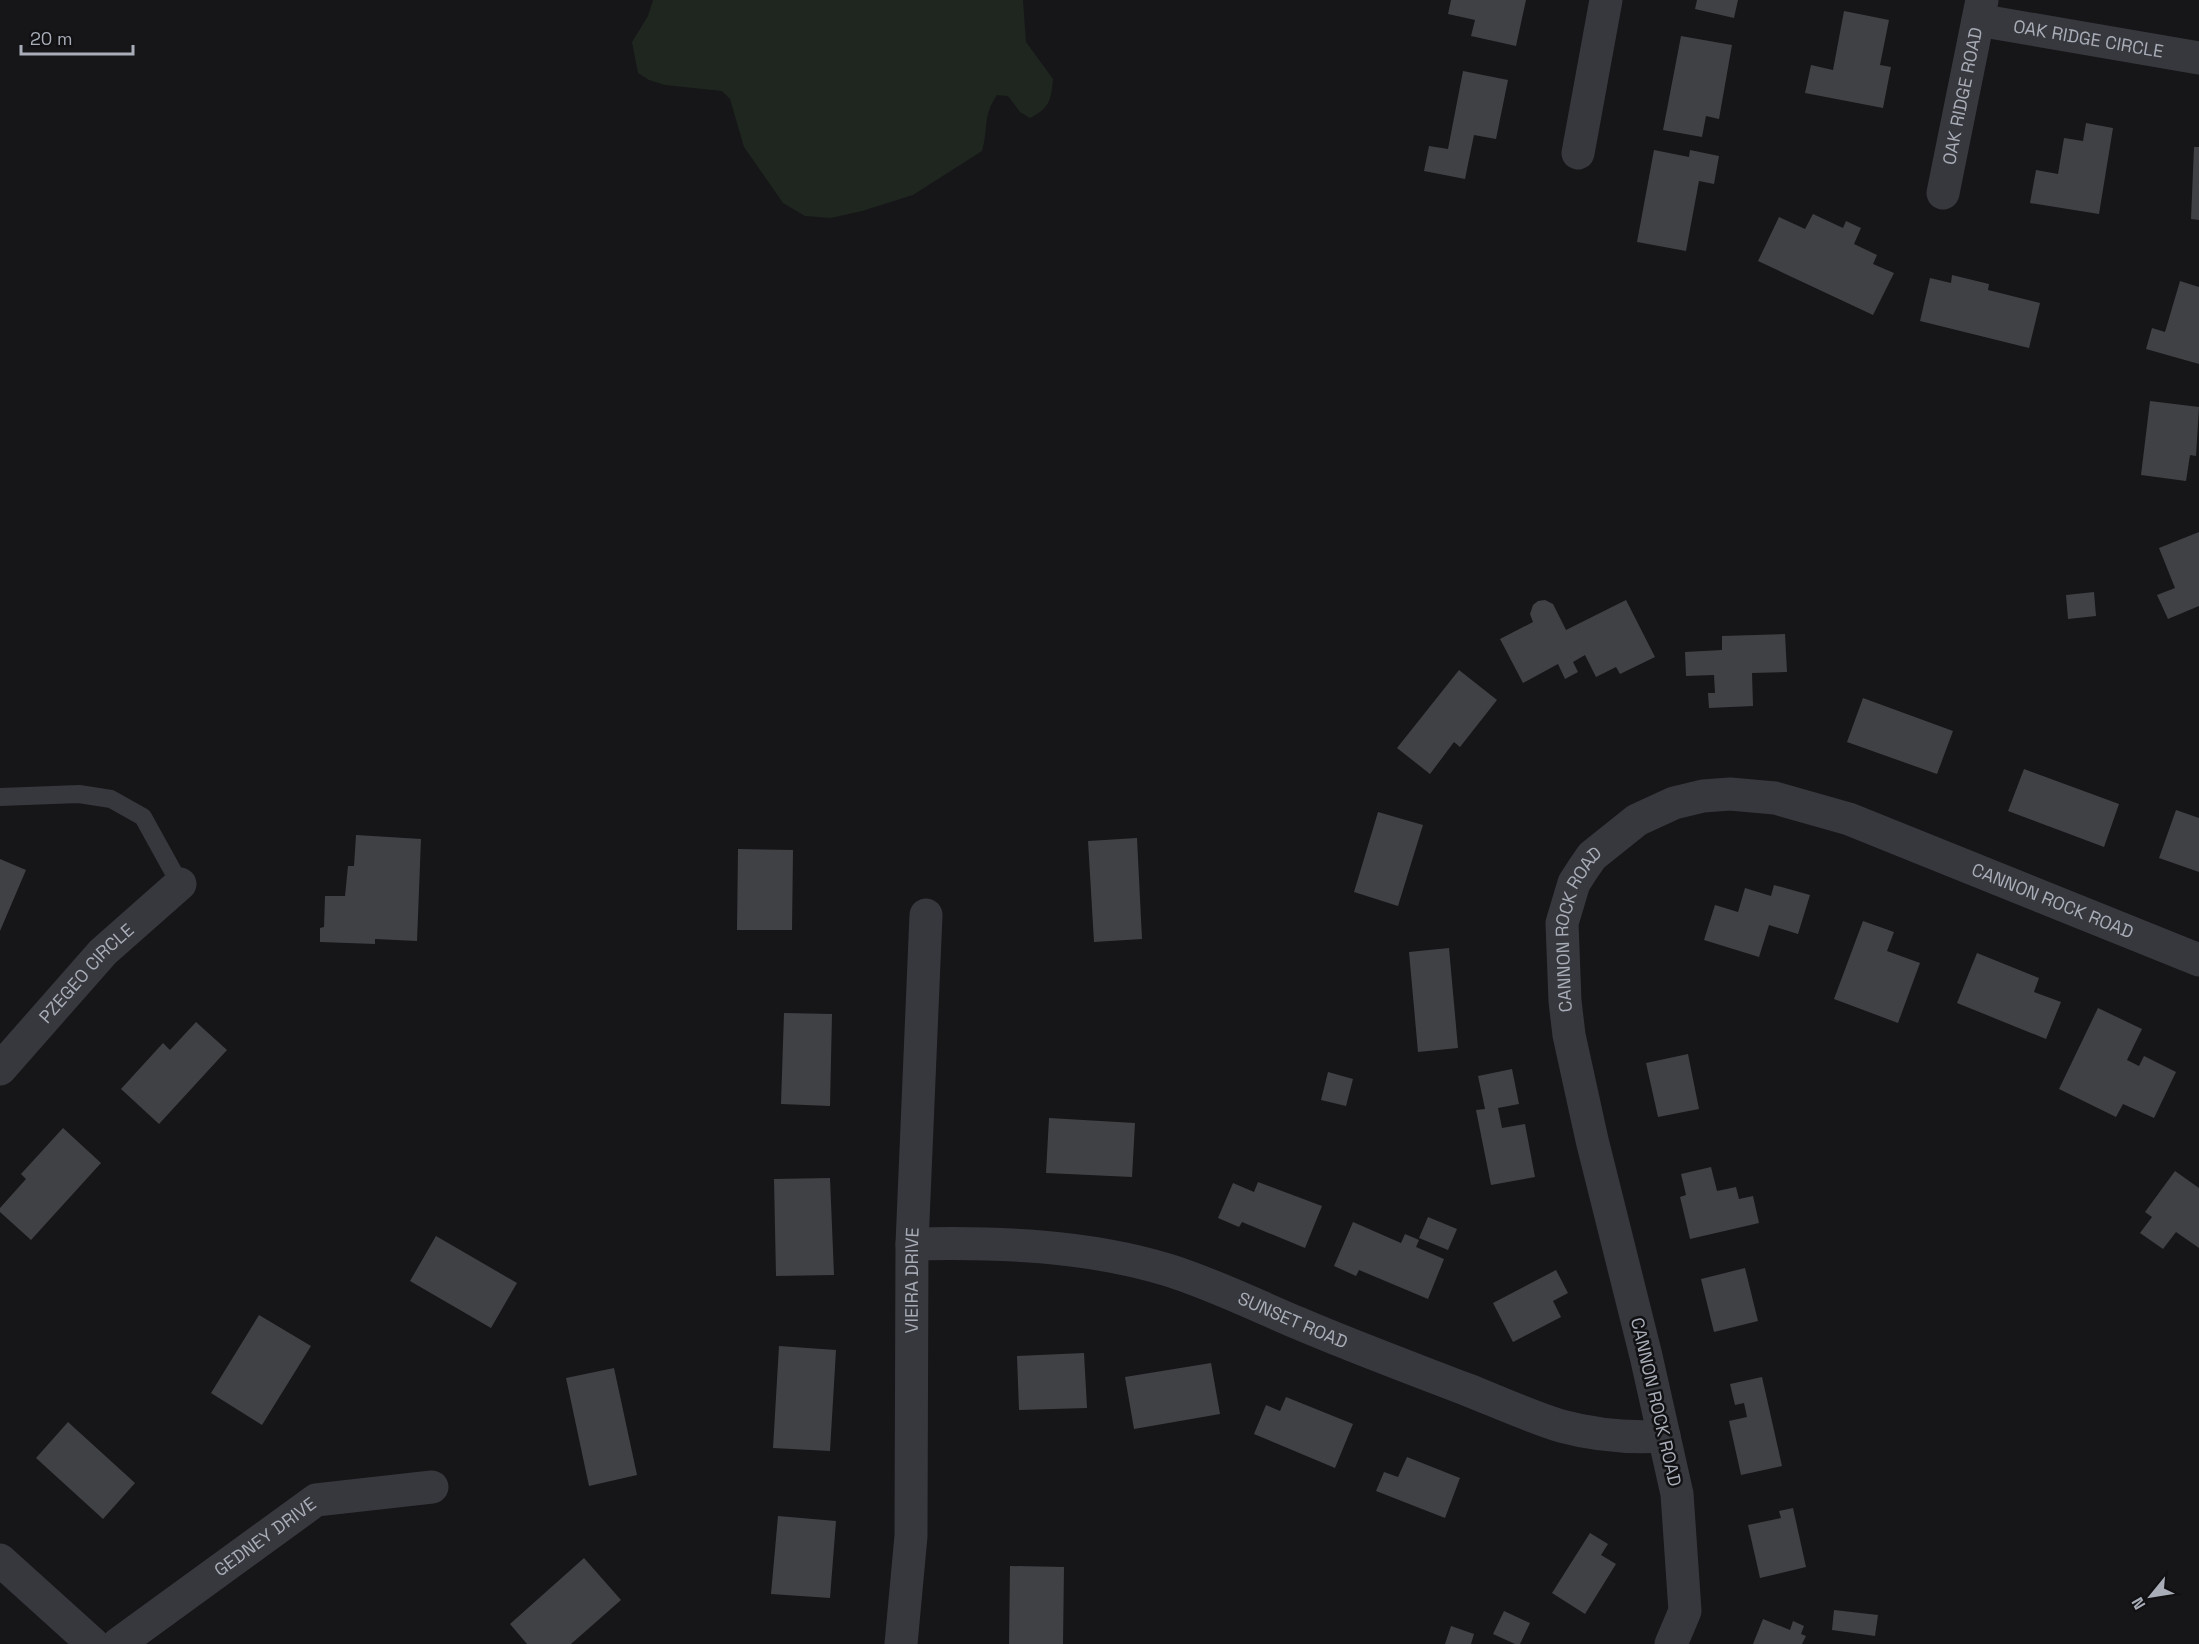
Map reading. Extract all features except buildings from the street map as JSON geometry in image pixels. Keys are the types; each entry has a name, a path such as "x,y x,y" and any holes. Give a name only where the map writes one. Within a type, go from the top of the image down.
{"street":[{"path":"1578,153 1606,0"},
{"name":"OAK RIDGE CIRCLE","path":"1980,10 2199,58"},
{"name":"OAK RIDGE ROAD","path":"1943,193 1980,10"},
{"name":"CANNON ROCK ROAD","path":"1671,1644 1685,1611 1677,1494 1592,1140 1569,1035 1565,1001 1561,945 1562,923 1574,883 1582,869 1607,843 1637,820 1674,803 1703,796 1730,794 1775,798 1850,819 2199,960"},
{"name":"PZEGEO CIRCLE","path":"0,1069 103,952 180,884"},
{"name":"VIEIRA DRIVE","path":"901,1644 911,1536 912,1244 926,915"},
{"name":"SUNSET ROAD","path":"912,1244 980,1243 1106,1255 1138,1262 1234,1294 1299,1324 1559,1425 1613,1435 1664,1436"},
{"name":"GEDNEY DRIVE","path":"118,1644 316,1500 432,1487"},
{"path":"0,1560 93,1644"}],"lane":[{"path":"0,797 79,794 111,799 143,817 180,884"}],"shaded area":[{"path":"653,0 1023,0 1026,42 1053,79 1050,98 1042,111 1030,118 1020,112 1008,96 997,95 989,110 982,151 913,195 831,218 805,216 783,203 744,147 730,99 722,91 665,85 649,80 638,73 632,42 648,16"}]}
